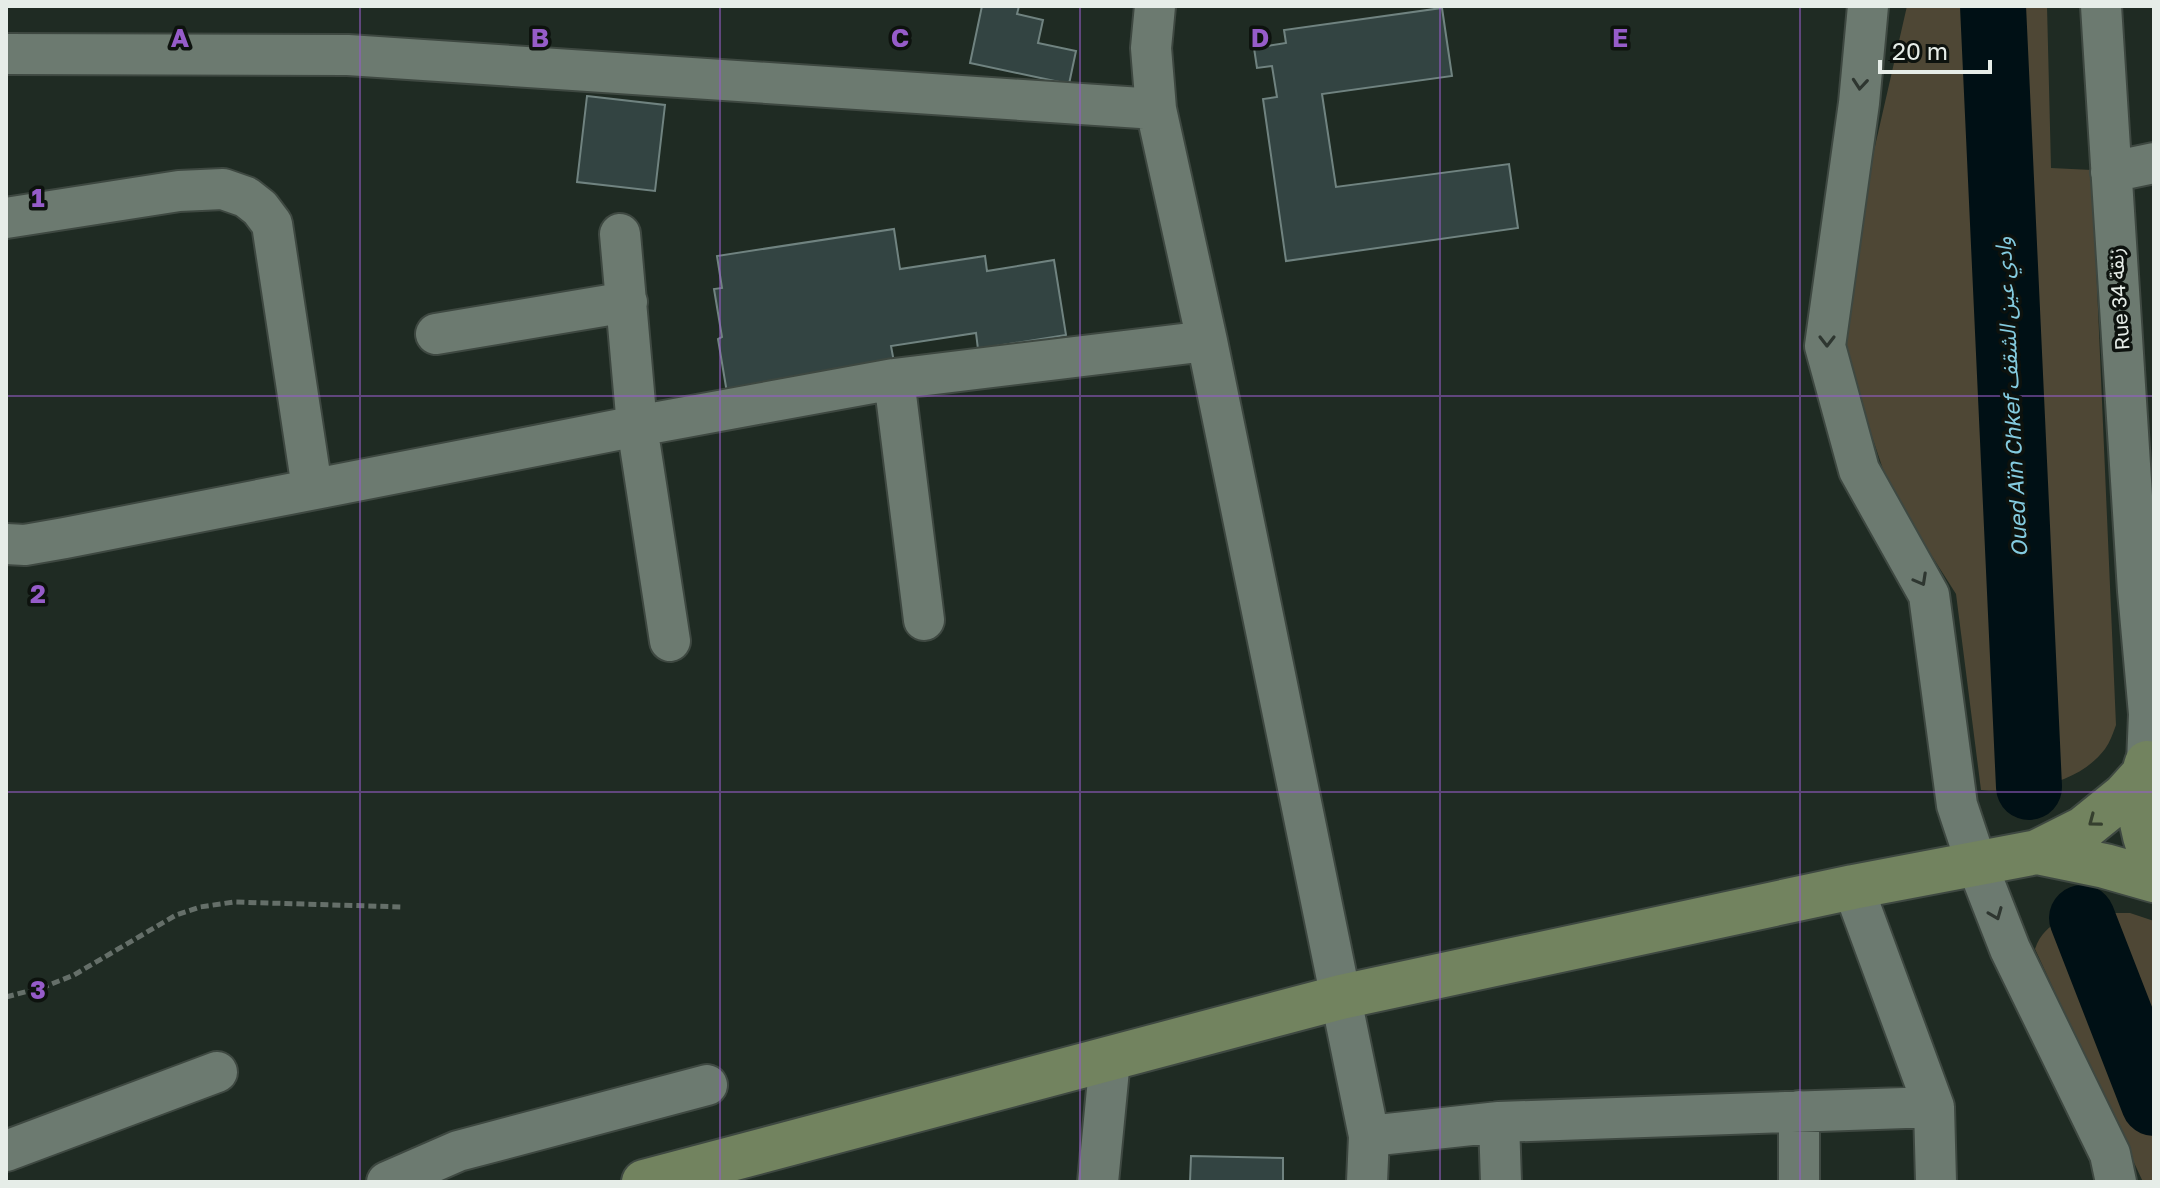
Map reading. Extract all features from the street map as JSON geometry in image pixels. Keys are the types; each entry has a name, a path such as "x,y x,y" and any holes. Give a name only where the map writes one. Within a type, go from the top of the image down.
{"street":[{"path":"1155,6 1151,48 1156,109 1207,341 1369,1136 1367,1182"},
{"path":"1868,6 1859,103 1825,346 1859,470 1929,595 1957,805 1976,862 2010,949 2110,1154 2116,1182"},
{"name":"Rue 34 زنقة","path":"2101,6 2111,172 2146,604 2148,763"},
{"path":"6,54 348,55 1156,109"},
{"path":"2111,172 2154,163"},
{"path":"6,218 179,191 223,189 246,197 260,208 272,224 312,488"},
{"path":"620,234 637,426 670,641"},
{"path":"436,334 627,302"},
{"path":"6,544 25,545 65,538 312,488 894,379 1207,341"},
{"path":"894,379 924,620"},
{"path":"644,1182 1341,997 1853,887 2037,852 2083,829 2125,795 2148,763"},
{"path":"2148,763 2139,805 2143,834 2154,862"},
{"path":"2037,852 2154,880"},
{"path":"1853,887 1934,1107 1936,1182"},
{"path":"1098,1182 1110,1059"},
{"path":"6,1151 217,1072"},
{"path":"387,1182 458,1151 707,1085"},
{"path":"1369,1136 1499,1122 1934,1107"},
{"path":"1799,1111 1799,1182"},
{"path":"1499,1122 1501,1182"}],"path":[{"path":"6,997 74,975 176,915 200,907 234,902 404,907"}],"shaded area":[{"path":"1907,6 2047,6 2051,168 2092,170 2116,725 2107,746 2094,761 2065,779 2032,788 1981,790 1956,594 1890,490 1849,368 1842,331 1844,282"},
{"path":"2099,913 2130,913 2154,921 2154,1182 2143,1182 2035,949 2052,926"}],"building":[{"path":"982,6 1019,6 1017,14 1043,20 1038,43 1076,51 1069,84 970,63"},
{"path":"1442,8 1452,76 1322,94 1336,187 1509,164 1518,228 1286,261 1263,99 1277,97 1272,66 1257,68 1254,48 1286,43 1284,30"},
{"path":"587,96 665,105 655,191 577,182"},
{"path":"894,229 900,269 985,256 987,271 1054,260 1066,335 978,349 976,333 891,346 896,373 728,399 714,289 722,288 717,256"},
{"path":"1191,1156 1283,1158 1283,1182 1190,1182"}],"waterway":[{"name":"Oued Aïn Chkef وادي عين الشقف","path":"1993,6 2029,787"},
{"name":"Oued Aïn Chkef وادي عين الشقف","path":"2082,918 2154,1103"}]}
